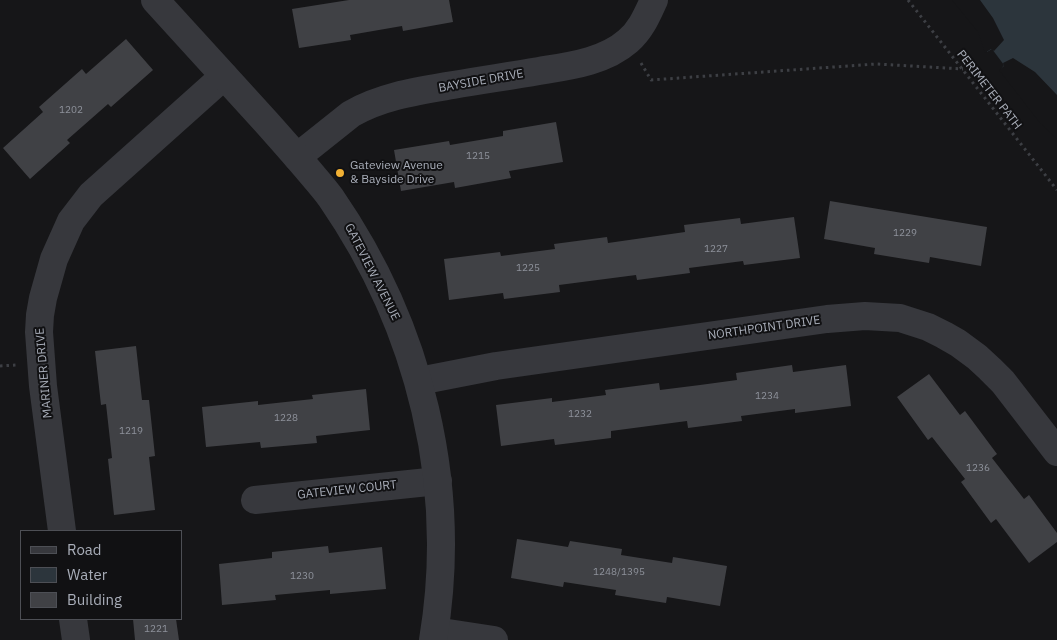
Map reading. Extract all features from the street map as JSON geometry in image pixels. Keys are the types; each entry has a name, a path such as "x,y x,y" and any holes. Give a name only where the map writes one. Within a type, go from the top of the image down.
{"street":[{"name":"GATEVIEW AVENUE","path":"155,0 297,157 330,197 361,246 395,314 419,381 431,431 438,481 441,552 440,586 434,636"},
{"name":"BAYSIDE DRIVE","path":"297,157 351,114 372,104 418,91 573,65 600,58 628,42 639,31 654,0"},
{"name":"MARINER DRIVE","path":"62,530 42,378 39,332 43,298 54,259 71,221 91,196 224,76"},
{"name":"NORTHPOINT DRIVE","path":"419,381 496,366 827,319 866,316 900,318 928,326 958,343 977,357 1003,382 1057,452"},
{"name":"GATEVIEW COURT","path":"255,500 438,481"},
{"path":"73,620 76,640"},
{"path":"434,636 494,640"}],"path":[{"name":"PERIMETER PATH","path":"908,0 1057,190"},
{"path":"628,42 651,80 876,64 962,69"}],"water":[{"path":"954,0 1057,0 1057,137 1001,69 1004,65 992,49 987,52 980,31"}],"pier":[{"path":"952,0 980,0 993,18 1004,40 994,51 991,49 985,53 978,32"},
{"path":"1013,58 1035,72 1057,95 1057,139 1040,123 999,70 1004,66 1003,63"}],"building":[{"path":"349,0 449,0 453,22 403,31 402,26 350,35 351,40 299,48 292,9"},
{"path":"126,39 153,70 111,107 108,104 67,140 70,143 30,179 3,148 43,112 39,107 82,69 86,74"},
{"path":"556,122 563,162 509,171 511,178 455,188 454,182 401,191 394,150 449,141 450,145 503,136 503,131"},
{"path":"830,201 987,227 981,266 930,257 929,263 874,254 875,248 824,239"},
{"path":"794,217 800,258 744,265 743,261 689,268 690,273 637,280 636,275 559,285 560,292 504,299 503,293 449,300 444,259 500,252 501,256 555,249 554,244 607,237 608,243 685,232 684,225 740,218 741,224"},
{"path":"136,346 142,400 149,400 155,456 149,457 155,510 114,515 108,459 112,458 106,404 101,405 95,351"},
{"path":"792,365 793,372 846,365 851,406 795,413 795,409 741,416 742,421 688,428 687,421 611,431 611,438 555,445 554,439 501,446 496,405 552,398 552,402 606,395 605,390 659,383 660,390 737,380 736,373"},
{"path":"929,374 960,415 965,411 997,454 992,458 1024,499 1029,495 1057,533 1057,542 1029,563 996,519 991,523 961,482 965,479 932,437 928,440 897,397"},
{"path":"366,389 370,430 316,436 317,443 261,448 260,442 206,447 202,407 258,401 258,405 313,399 312,395"},
{"path":"517,539 568,547 570,541 622,549 621,555 672,563 673,557 727,566 720,606 667,597 666,603 615,595 616,590 564,582 563,587 511,578"},
{"path":"328,546 329,553 382,547 386,589 330,594 330,590 275,595 276,600 222,605 219,564 272,558 272,552"},
{"path":"133,620 176,620 179,640 135,640"}],"place":[{"name":"Gateview Avenue & Bayside Drive","path":"340,173"}]}
